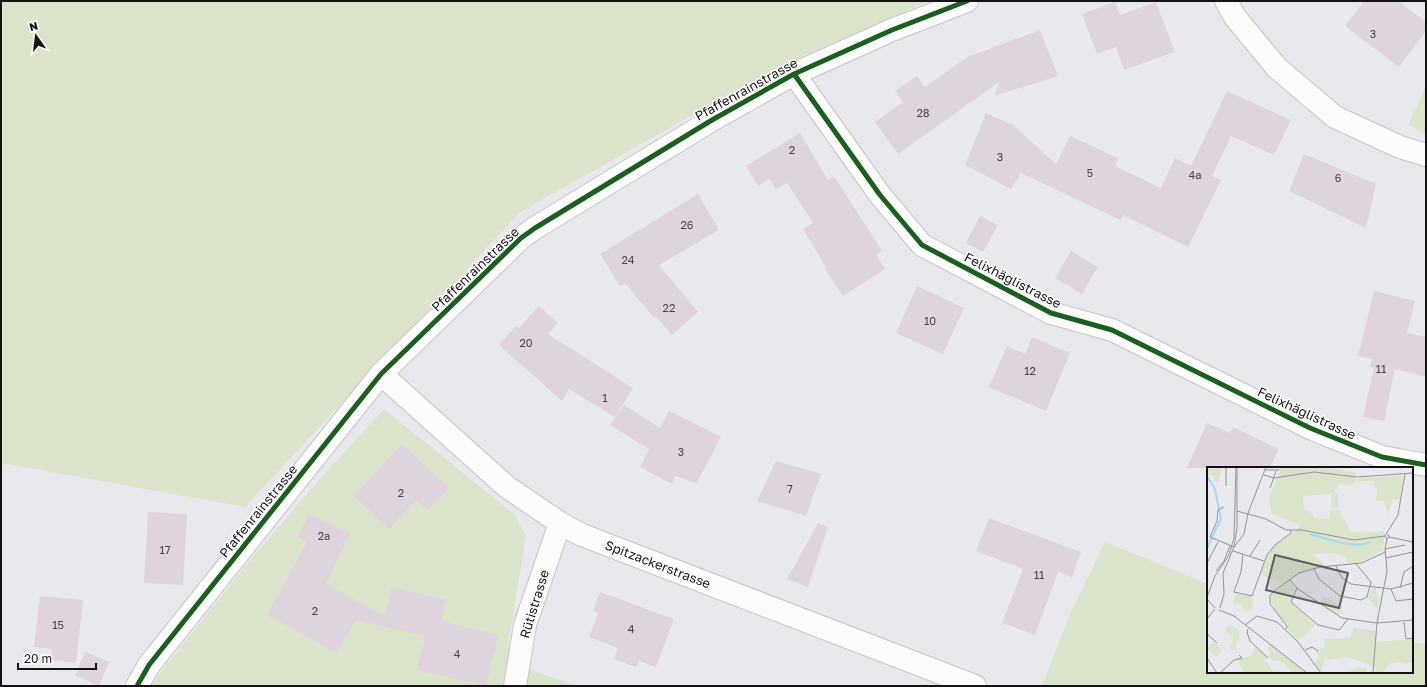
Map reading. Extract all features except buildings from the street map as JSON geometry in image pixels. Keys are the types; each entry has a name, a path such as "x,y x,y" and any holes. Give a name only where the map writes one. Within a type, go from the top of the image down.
{"street":[{"name":"Pfaffenrainstrasse","path":"137,686 149,665 381,374 521,238 534,228 712,120 794,74 892,30 967,1"},
{"path":"1226,1 1235,16 1277,68 1335,117 1400,147 1426,155"},
{"name":"Felixhäglistrasse","path":"794,74 880,195 922,244 1051,313 1112,330 1310,428 1382,458 1426,465"},
{"name":"Spitzackerstrasse","path":"381,374 508,487 560,523 582,535 975,686"},
{"name":"Rütistrasse","path":"515,686 525,625 560,523"}],"green space":[{"path":"1,1 929,1 784,64 520,212 245,507 1,463"},
{"path":"1426,86 1426,134 1408,125"},
{"path":"384,409 515,515 526,536 509,639 509,686 152,686 157,677 247,564 319,480"},
{"path":"1105,542 1207,584 1207,673 1413,673 1413,642 1426,644 1426,686 1042,686 1070,614"},
{"path":"526,668 576,686 522,686"}],"cycle path":[{"path":"137,686 149,665 381,374 521,238 712,120 794,74 892,30 967,1"},
{"path":"794,74 880,195 922,245 1051,313 1112,330 1310,428 1382,457 1426,465"}]}
